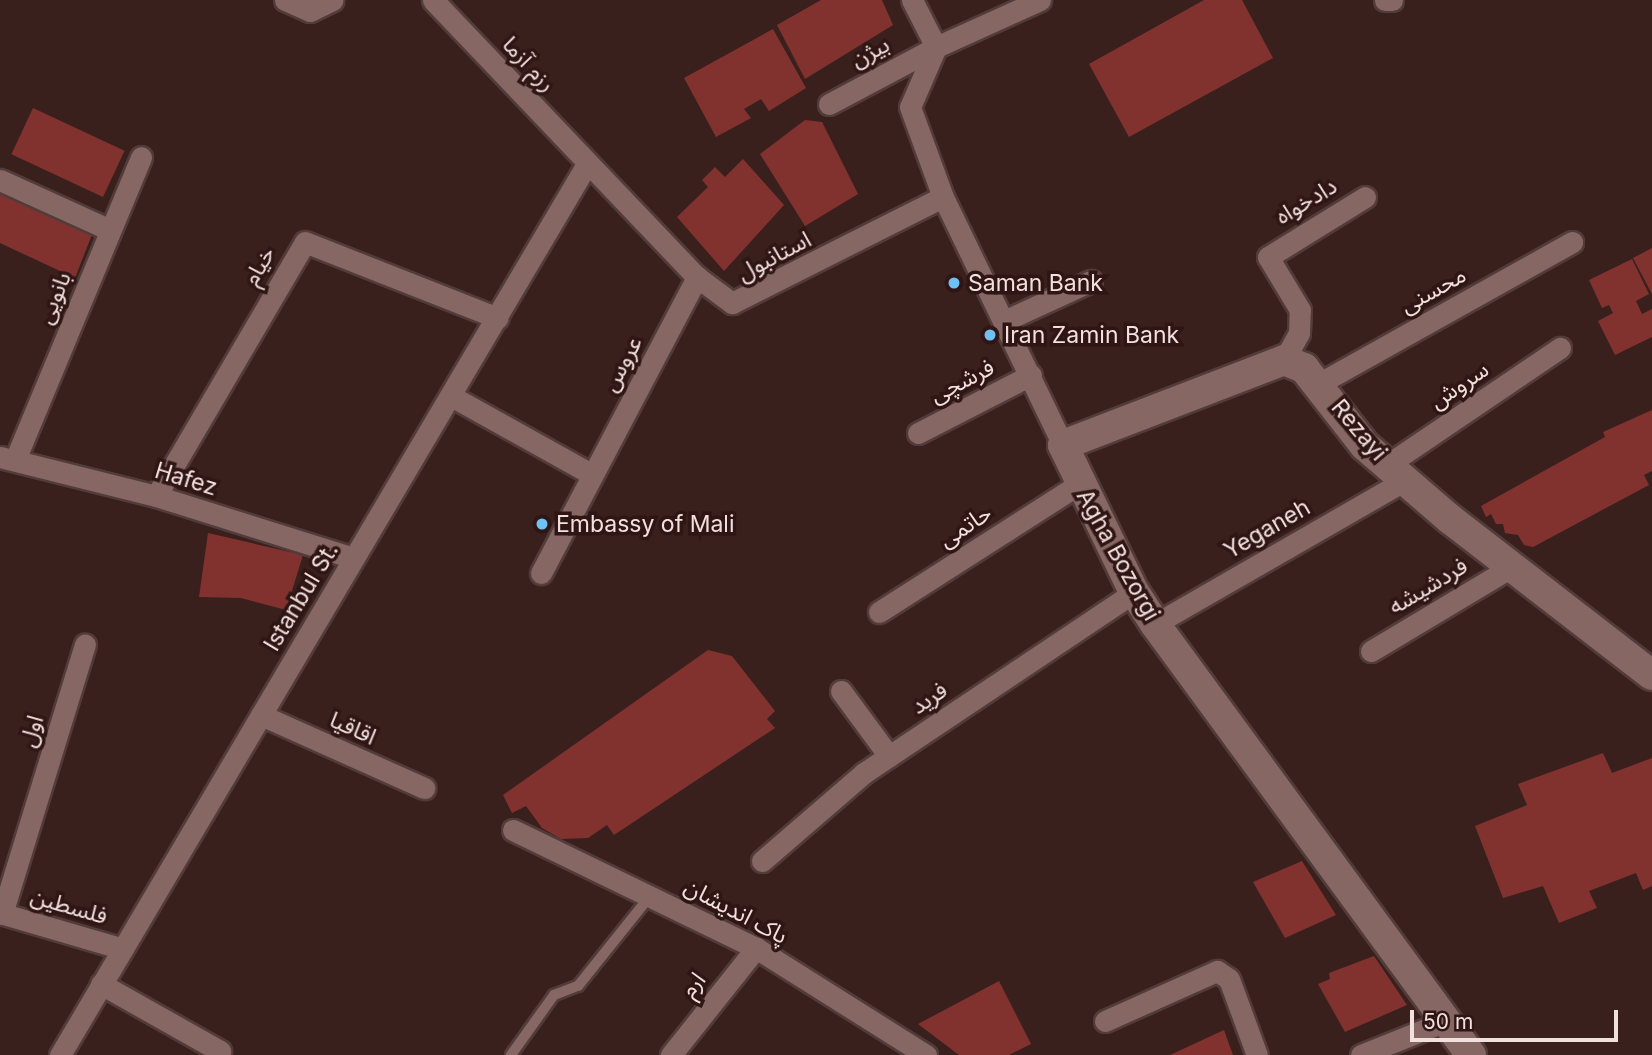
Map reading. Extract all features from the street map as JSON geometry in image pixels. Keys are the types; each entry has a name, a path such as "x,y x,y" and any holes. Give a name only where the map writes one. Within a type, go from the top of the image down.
{"street":[{"path":"285,0 310,11 333,0"},
{"name":"رزم آزما","path":"433,0 587,164"},
{"path":"912,0 936,47"},
{"name":"بیژن","path":"829,104 936,47 1040,0"},
{"path":"1385,0 1392,0"},
{"name":"Agha Bozorgi","path":"936,47 910,107 943,197 1031,375 1079,484 1134,592 1443,1021 1471,1055"},
{"name":"بانویی","path":"8,458 141,157"},
{"name":"استانبول","path":"587,164 697,277 725,300 740,303 943,197"},
{"name":"Istanbul St.","path":"60,1055 587,164"},
{"path":"0,180 110,230"},
{"name":"دادخواه","path":"1284,360 1299,333 1300,310 1268,257 1365,197"},
{"name":"خیام","path":"156,496 305,242 498,318"},
{"name":"محسنی","path":"1320,383 1572,242"},
{"name":"عروس","path":"541,573 697,277"},
{"path":"1004,321 1091,281"},
{"name":"سروش","path":"1396,473 1560,348"},
{"path":"1063,445 1284,360"},
{"name":"Rezayi","path":"1284,360 1304,368 1320,383 1365,446 1396,473 1652,675"},
{"name":"فرشچی","path":"918,433 1031,375"},
{"path":"451,396 593,475"},
{"name":"Hafez","path":"8,458 156,496 354,558"},
{"name":"Yeganeh","path":"1155,624 1396,473"},
{"name":"حاتمی","path":"879,612 1079,484"},
{"name":"فردشیشه","path":"1371,650 1513,566"},
{"name":"فرید","path":"762,860 889,756 1134,592"},
{"name":"اول","path":"1,914 85,644"},
{"path":"841,691 889,756"},
{"name":"اقاقیا","path":"261,715 424,788"},
{"name":"پاک اندیشان","path":"513,830 756,948 926,1055"},
{"name":"فلسطین","path":"1,914 123,949"},
{"name":"ارم","path":"671,1055 756,948"},
{"path":"1105,1021 1217,971 1229,979 1257,1055"},
{"path":"102,984 220,1051"},
{"path":"1361,1055 1443,1021"}],"lane":[{"path":"511,1055 554,995 578,986 650,896"}],"building":[{"path":"821,0 882,0 893,25 805,79 777,25"},
{"path":"1204,0 1242,0 1273,58 1129,137 1089,64"},
{"path":"773,29 806,88 769,111 761,99 744,109 751,118 716,137 684,78"},
{"path":"33,108 125,151 103,197 11,154"},
{"path":"805,120 822,122 858,194 805,226 760,154"},
{"path":"743,159 784,205 724,271 677,217 708,187 702,180 715,167 725,177"},
{"path":"0,187 93,232 75,278 0,243"},
{"path":"1652,248 1652,294 1633,258"},
{"path":"1632,259 1649,294 1636,301 1642,314 1652,309 1652,337 1615,355 1598,321 1613,313 1609,305 1602,308 1589,280"},
{"path":"1652,410 1652,471 1644,475 1649,485 1533,547 1524,545 1518,535 1505,533 1503,524 1496,524 1491,514 1486,517 1481,506 1605,437 1603,432"},
{"path":"208,533 303,555 286,610 241,598 199,597"},
{"path":"708,650 732,656 775,711 767,719 775,728 614,835 607,825 588,838 561,839 542,828 526,806 512,813 503,795"},
{"path":"1603,753 1612,773 1652,758 1652,886 1643,890 1636,873 1589,891 1597,908 1559,923 1543,886 1503,898 1475,826 1527,805 1518,784"},
{"path":"1302,861 1336,915 1285,938 1253,882"},
{"path":"1374,956 1407,1005 1345,1032 1318,984 1330,979 1329,973"},
{"path":"999,981 1031,1044 1009,1055 959,1055 918,1024"},
{"path":"1224,1030 1233,1055 1170,1055"}],"place":[{"name":"Saman Bank","path":"954,283"},
{"name":"Iran Zamin Bank","path":"990,335"},
{"name":"Embassy of Mali","path":"542,524"}]}
